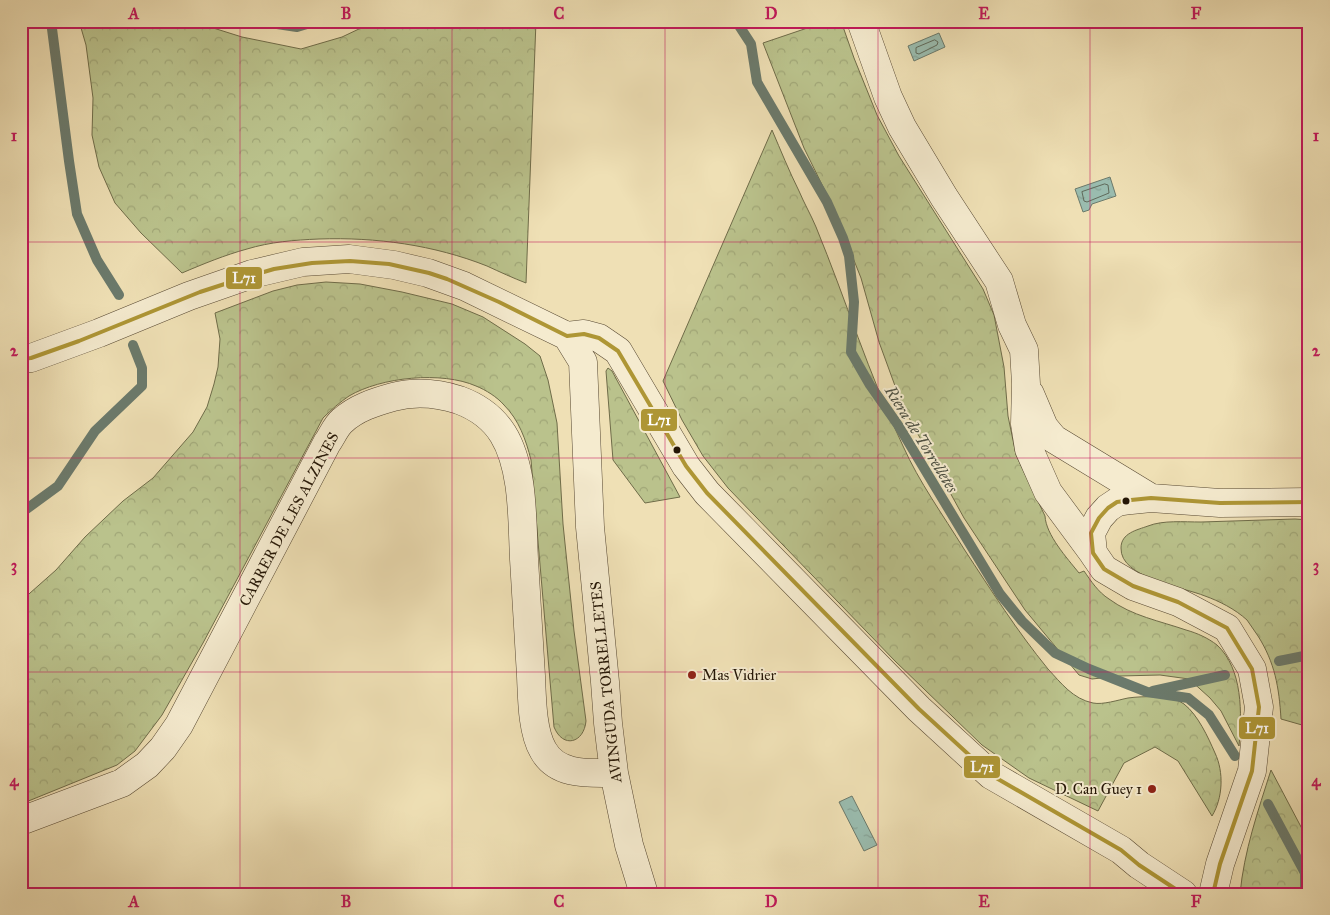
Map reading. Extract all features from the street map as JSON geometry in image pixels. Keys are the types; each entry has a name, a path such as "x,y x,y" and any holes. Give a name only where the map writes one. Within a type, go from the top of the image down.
{"street":[{"path":"861,21 888,97 902,126 944,197 999,281 1012,325 1024,350 1026,384 1025,424 1029,449 1048,492 1104,569 1133,586 1178,602 1227,628 1252,669 1259,707 1252,770 1220,864 1213,894"},
{"path":"21,359 31,358 56,349 189,296 252,274 303,262 349,260 394,265 428,273 464,286 567,336 584,334 599,338 618,351 686,466 707,493 919,709 991,774 1121,850 1138,865 1183,894"},
{"name":"AVINGUDA TORRELLETES","path":"567,336 583,362 590,527 614,773 630,845 644,894"},
{"path":"1026,384 1044,427 1054,439 1151,498"},
{"name":"CARRER DE LES ALZINES","path":"21,821 122,784 148,765 179,725 327,443 342,421 371,403 421,392 447,396 467,403 490,417 504,435 514,460 521,504 532,704 537,738 543,751 552,762 565,769 582,773 614,773"},
{"path":"1093,553 1091,534 1098,518 1117,502 1151,498 1220,503 1309,502"}],"green space":[{"path":"79,21 191,21 242,37 301,49 342,37 371,21 536,21 526,283 487,266 446,253 404,244 362,239 300,240 264,245 231,254 182,273 141,233 115,203 99,167 92,135 93,98 86,45"},
{"path":"828,21 841,21 877,115 899,156 983,289 994,315 1004,367 1008,416 1016,455 1045,516 1049,531 1079,573 1084,571 1105,596 1127,610 1146,618 1198,634 1217,645 1226,655 1232,666 1239,693 1239,746 1221,711 1189,679 1160,675 1092,679 1079,675 1025,610 964,518 902,405 879,342 861,278 832,205 804,148 763,43"},
{"path":"772,130 816,227 868,365 903,446 924,485 964,549 1004,610 1037,655 1058,680 1073,694 1093,703 1106,703 1134,697 1173,699 1184,704 1189,709 1206,733 1220,768 1220,793 1212,816 1178,761 1155,747 1124,763 1098,811 1029,778 982,745 895,661 728,488 703,456 682,420 663,381"},
{"path":"326,282 360,284 452,304 483,317 540,356 548,380 557,423 563,524 586,721 581,734 573,741 568,741 558,734 554,727 531,460 521,431 514,417 501,402 480,388 462,381 412,378 378,384 362,390 346,398 323,418 203,643 162,715 135,751 117,765 21,804 21,601 56,570 85,537 123,501 153,478 193,432 207,407 218,367 220,339 215,313 273,291 297,285"},
{"path":"608,368 612,371 680,497 645,503 613,460 606,371"},
{"path":"1309,520 1309,727 1281,719 1279,696 1272,666 1264,646 1247,620 1216,600 1168,585 1141,574 1123,558 1121,548 1124,539 1130,533 1160,523"},
{"path":"1271,770 1309,842 1309,894 1240,894 1248,847"}],"water":[{"path":"939,33 945,47 914,61 908,46"},
{"path":"1110,177 1116,196 1092,204 1089,210 1083,212 1075,189"},
{"path":"852,796 877,845 864,851 839,802"}],"waterway":[{"path":"51,21 77,214 97,260 119,295"},
{"name":"Riera de Torrelletes","path":"257,21 297,27 317,21"},
{"name":"Riera de Torrelletes","path":"736,21 751,44 757,82 827,202 843,238 849,256 854,302 851,352 870,385 898,425 1000,594 1022,621 1055,653 1147,692 1188,698 1209,715 1235,756"},
{"path":"21,513 58,486 95,431 142,386 142,368 133,345"},
{"path":"1279,661 1309,655"},
{"path":"1153,691 1225,675"},
{"name":"Riera de Torrelletes","path":"1268,804 1305,873 1305,894"}],"transit line":[{"name":"L71","path":"21,359 31,358 79,341 200,292 237,280 274,269 312,263 350,261 389,264 429,273 499,302 567,336 584,334 599,338 618,351 686,466 707,493 919,709 991,775 1121,850 1139,865 1183,894"},
{"name":"L71","path":"1213,894 1220,864 1252,771 1259,707 1252,669 1227,628 1178,602 1133,586 1104,569 1093,553 1091,533 1099,518 1108,508 1117,502 1131,500 1151,498 1220,503 1309,502"}],"place":[{"name":"Mas Vidrier","path":"692,675"},
{"name":"D. Can Guey 1","path":"1152,789"}]}
